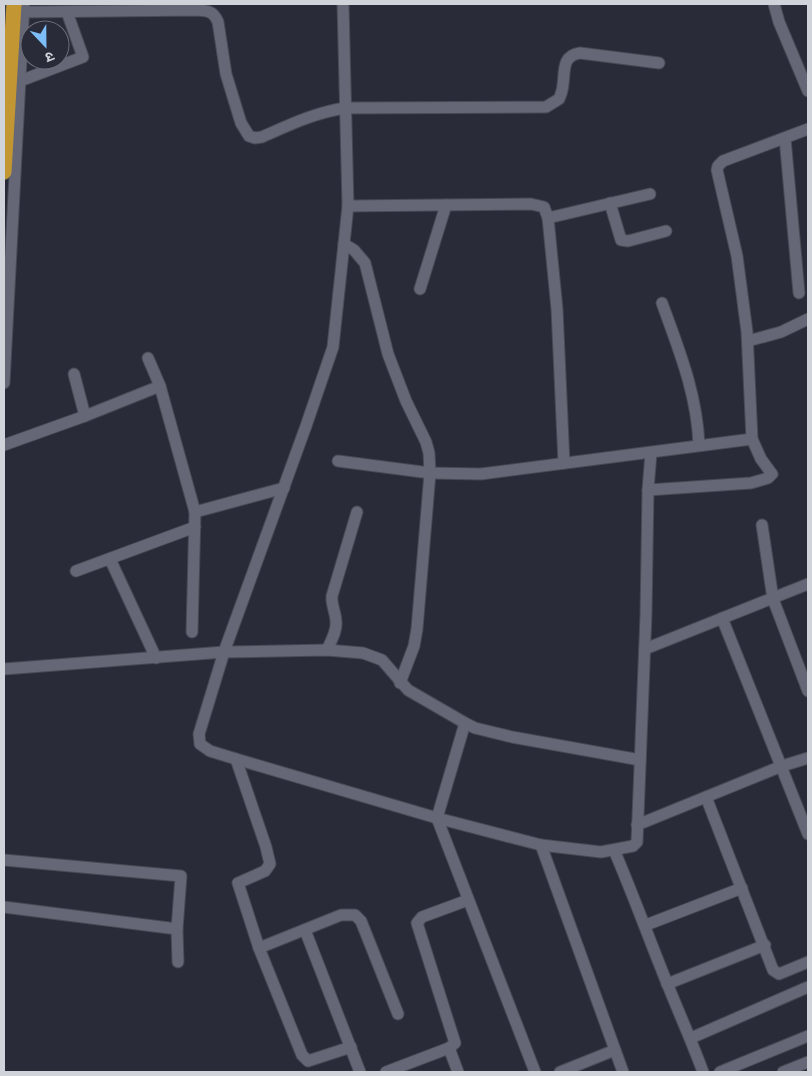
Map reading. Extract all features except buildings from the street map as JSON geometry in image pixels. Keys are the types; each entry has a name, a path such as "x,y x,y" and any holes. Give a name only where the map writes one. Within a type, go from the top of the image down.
{"highway":[{"path":"4,172 20,7"}],"street":[{"path":"343,4 348,206 333,347 224,652 199,740 204,748 437,818 540,845 601,852 632,847 637,842 648,490 651,452"},
{"path":"774,4 778,22 808,91"},
{"path":"4,383 20,81 20,7 67,12 208,10 214,13 218,22 229,86 243,128 249,136 254,138 262,137 330,110 346,108 546,107 559,99 562,94 566,60 573,54 580,53 659,63"},
{"path":"20,81 83,57 67,12"},
{"path":"648,490 751,483 768,478 772,474 752,439 748,341 737,256 717,170 723,161 808,129"},
{"path":"784,138 799,294"},
{"path":"548,218 650,194"},
{"path":"610,203 621,240 628,241 666,231"},
{"path":"348,206 532,204 544,207 548,218 557,309 564,463"},
{"path":"420,289 446,205"},
{"path":"344,244 354,250 365,263 388,354 429,453 430,473 417,629 414,646 400,683"},
{"path":"662,303 680,353 695,405 699,445"},
{"path":"748,341 781,332 808,319"},
{"path":"148,358 160,386 195,512 192,632"},
{"path":"74,374 84,416"},
{"path":"4,445 160,386"},
{"path":"338,461 430,473 481,474 752,439"},
{"path":"195,512 284,488"},
{"path":"327,650 334,634 336,622 332,596 357,512"},
{"path":"762,525 774,599 808,690"},
{"path":"76,571 195,527"},
{"path":"110,559 156,658"},
{"path":"644,649 808,584"},
{"path":"722,618 808,834"},
{"path":"4,669 224,652 327,650 363,653 382,660 408,690 465,723 490,733 640,760"},
{"path":"465,723 437,818 535,1072"},
{"path":"637,825 782,766 808,758"},
{"path":"236,759 270,864 265,870 238,883 259,948 304,1059 312,1060 350,1047"},
{"path":"706,797 775,973 784,973 807,966"},
{"path":"540,845 623,1072"},
{"path":"614,850 646,925 667,984 691,1038 703,1072"},
{"path":"4,860 181,876 177,929 178,962"},
{"path":"646,925 742,888"},
{"path":"386,1072 453,1046 455,1041 417,923 422,917 468,900"},
{"path":"4,907 177,929"},
{"path":"259,948 341,914 351,914 358,917 398,1014"},
{"path":"305,930 360,1072"},
{"path":"667,984 765,946"},
{"path":"691,1038 808,988"},
{"path":"720,1072 808,1036"},
{"path":"450,1048 458,1072"},
{"path":"562,1072 615,1050"},
{"path":"783,1072 806,1066"}]}
